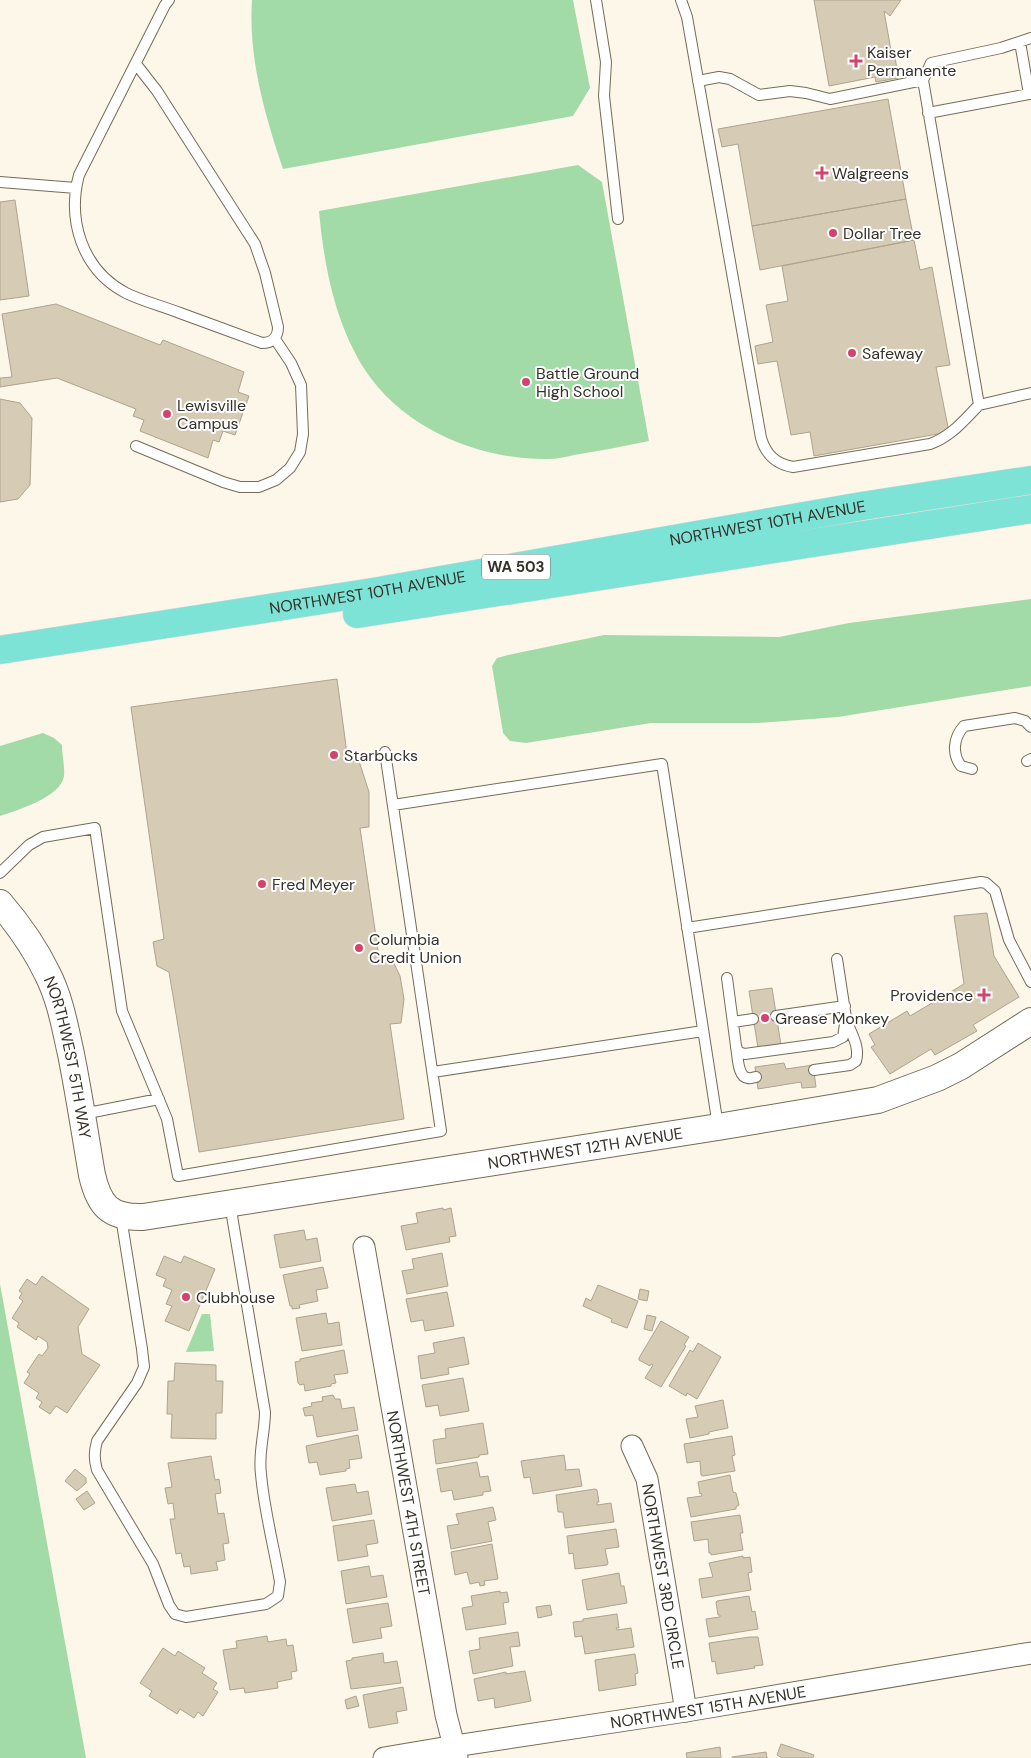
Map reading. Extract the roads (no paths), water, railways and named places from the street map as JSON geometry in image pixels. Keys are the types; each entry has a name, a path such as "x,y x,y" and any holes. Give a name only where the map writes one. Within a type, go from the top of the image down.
{"main road":[{"name":"NORTHWEST 10TH AVENUE","path":"0,650 363,594 862,506 1031,480"},
{"name":"NORTHWEST 10TH AVENUE","path":"0,668 648,570 1031,509"}],"street":[{"name":"NORTHWEST 5TH WAY","path":"0,903 10,914 38,956 56,994 66,1032 96,1193 108,1209 120,1215"},
{"name":"NORTHWEST 12TH AVENUE","path":"120,1215 143,1217 718,1128 878,1100 937,1078 960,1066 1031,1021"},
{"name":"NORTHWEST 4TH STREET","path":"364,1247 446,1715 456,1752"},
{"name":"NORTHWEST 3RD CIRCLE","path":"632,1446 648,1479 686,1711"},
{"name":"NORTHWEST 15TH AVENUE","path":"384,1758 456,1752 1031,1652"}],"lane":[{"path":"136,64 157,91 255,244 265,272 278,327 275,339 269,343 262,344 126,293 115,286 94,266 81,243 75,219 76,188 79,175 136,64 169,0"},
{"path":"596,0 606,62 604,96 618,219"},
{"path":"681,0 687,17 761,438 767,453 778,462 793,467 930,444 942,440 952,433 979,405 1031,393"},
{"path":"979,405 923,80 930,63 1001,48 1031,38"},
{"path":"928,113 1030,94 1020,42"},
{"path":"698,81 719,77 730,79 759,95 790,91 830,99 923,80"},
{"path":"0,182 76,188"},
{"path":"136,446 223,482 240,487 259,487 276,480 290,468 300,452 303,434 301,385 292,363 275,339"},
{"path":"972,769 961,766 955,753 957,736 964,726 1014,718 1025,721 1031,727"},
{"path":"0,874 29,845 43,837 95,828 122,1011 168,1119 178,1176 441,1131 385,752"},
{"path":"393,805 662,764 718,1128"},
{"path":"687,928 981,882 986,883 995,891 1009,940 1031,982"},
{"path":"736,1046 738,1052 745,1054 833,1042 843,1037 846,1018 837,959"},
{"path":"727,978 740,1071 747,1078 756,1077"},
{"path":"776,1016 845,1006"},
{"path":"814,1070 850,1065 856,1061 858,1056 857,1046 846,1018"},
{"path":"733,1022 753,1019"},
{"path":"433,1072 703,1031"},
{"path":"82,1114 159,1099"},
{"path":"120,1215 144,1367 137,1383 98,1441 94,1451 94,1460 97,1470 153,1564 169,1606 175,1614 186,1617 266,1604 278,1596 280,1582 261,1474 260,1450 265,1428 265,1412 230,1203"}],"place":[{"name":"Kaiser Permanente","path":"856,61"},
{"name":"Walgreens","path":"822,173"},
{"name":"Dollar Tree","path":"833,233"},
{"name":"Safeway","path":"852,353"},
{"name":"Battle Ground High School","path":"526,382"},
{"name":"Lewisville Campus","path":"167,414"},
{"name":"Starbucks","path":"334,755"},
{"name":"Fred Meyer","path":"262,884"},
{"name":"Columbia Credit Union","path":"359,948"},
{"name":"Providence","path":"984,995"},
{"name":"Grease Monkey","path":"765,1018"},
{"name":"Clubhouse","path":"186,1297"}]}
